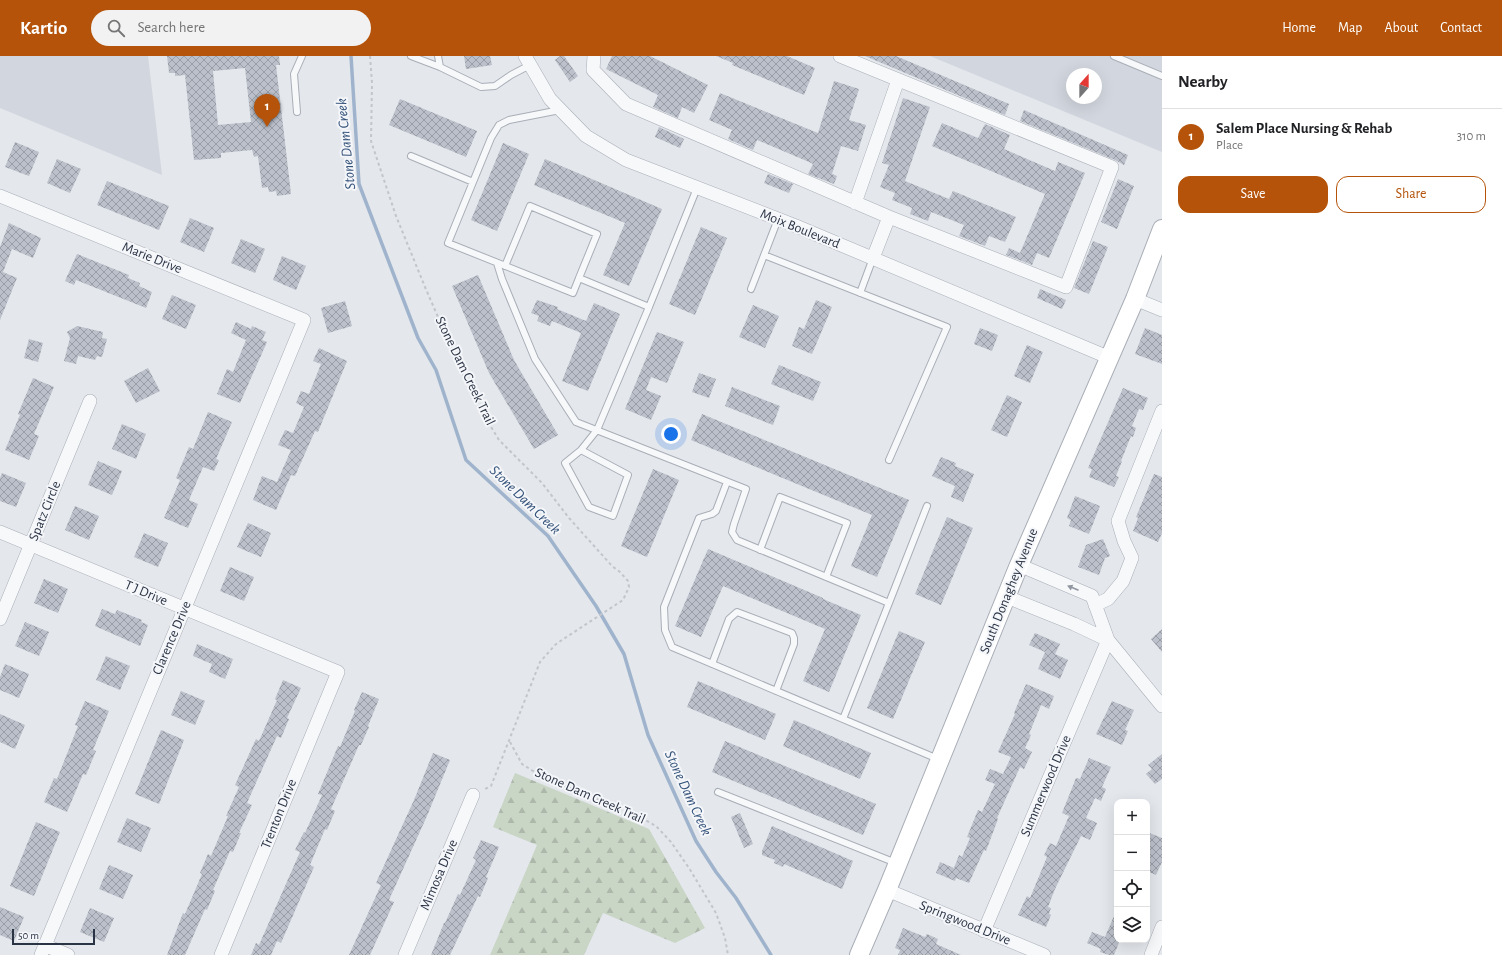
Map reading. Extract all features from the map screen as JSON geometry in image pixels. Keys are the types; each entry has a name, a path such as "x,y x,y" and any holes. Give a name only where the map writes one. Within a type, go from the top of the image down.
{"street":[{"path":"594,56 593,70 626,104 855,203 1066,287 1112,167 840,56"},
{"name":"Moix Boulevard","path":"527,61 550,100 586,136 626,160 778,219 1110,358"},
{"path":"855,203 898,80"},
{"name":"Marie Drive","path":"0,196 304,320"},
{"path":"873,258 889,217"},
{"name":"South Donaghey Avenue","path":"858,955 1019,565 1135,299 1162,229"},
{"path":"1135,299 1162,310"},
{"name":"Clarence Drive","path":"43,950 304,320"},
{"name":"Spatz Circle","path":"0,620 90,401"},
{"path":"1095,605 1108,599 1123,581 1132,558 1118,521 1162,411"},
{"name":"T J Drive","path":"0,532 338,672"},
{"path":"1019,565 1092,596 1108,640 1162,706"},
{"path":"1007,597 1074,624 1108,640"},
{"name":"Summerwood Drive","path":"984,931 1108,640"},
{"name":"Trenton Drive","path":"221,955 338,672"},
{"name":"Mimosa Drive","path":"405,955 473,795"},
{"name":"Springwood Drive","path":"886,890 1044,955"},
{"path":"1151,955 1162,927"},
{"path":"43,950 68,955"}],"lane":[{"path":"297,112 294,74 302,56"},
{"path":"411,56 440,67 481,87 495,86 527,61"},
{"path":"438,56 440,67"},
{"path":"1114,56 1162,76"},
{"path":"505,266 530,206 597,234 573,294 448,243 491,138 499,125 509,120 560,110"},
{"path":"411,156 473,182"},
{"path":"581,450 628,475 613,516 589,507 565,463 581,450 597,430 697,188"},
{"path":"751,288 778,219"},
{"path":"764,254 946,327 889,460"},
{"path":"860,293 873,258"},
{"path":"497,263 535,359 576,422 746,489 732,532 737,540 889,603"},
{"path":"579,278 649,307"},
{"path":"727,482 716,511 712,514 699,518 664,607 665,630 672,647 939,760"},
{"path":"760,550 780,497 847,523 826,577"},
{"path":"843,719 927,506"},
{"path":"712,664 729,619 737,612 792,633 794,644 776,691"},
{"path":"718,792 897,863"}],"path":[{"name":"Stone Dam Creek Trail","path":"370,56 372,84 371,141 396,216 464,377 482,412 499,440 542,483 569,518 612,566 628,581 629,587 624,600 555,645 540,662 491,786 473,795"},
{"name":"Stone Dam Creek Trail","path":"510,741 522,764 548,780 638,816 656,826 671,842 686,863 716,913 728,955"}],"shaded area":[{"path":"0,56 148,56 162,175 0,108"},
{"path":"930,56 1162,56 1162,152"}],"green space":[{"path":"515,773 649,829 705,928 675,943 603,913 584,955 490,955 537,845 493,827"}],"building":[{"path":"167,56 279,56 280,65 276,65 291,194 277,196 276,191 269,192 268,187 262,188 258,156 254,157 252,150 221,153 221,158 194,160 185,75 175,76 175,73 169,73","holes":["245,68 251,122 218,125 213,71"]},
{"path":"464,56 490,56 492,65 466,69"},
{"path":"560,56 564,56 578,76 570,82 555,60"},
{"path":"612,56 650,56 708,85 694,113 682,107 678,118 653,107 658,95 606,69"},
{"path":"716,56 787,56 815,68 804,95 732,65 733,63"},
{"path":"865,56 896,56 1009,104 1005,115"},
{"path":"834,81 859,89 849,120 866,125 858,151 841,146 832,174 837,176 834,184 808,174 813,164 809,162 757,140 753,150 728,139 732,130 709,120 720,93 818,133"},
{"path":"903,98 930,107 905,181 949,199 953,191 1016,217 1005,242 989,236 985,246 959,236 964,225 931,212 928,221 910,214 912,208 892,200 895,193 880,187 889,165 882,163"},
{"path":"400,99 477,131 466,157 389,125"},
{"path":"1024,110 1128,155 1124,165 1020,121"},
{"path":"942,123 978,138 985,124 1010,135 1004,149 1055,171 1058,162 1085,173 1049,258 1037,253 1032,265 1006,255 1009,248 1020,253 1045,194 932,146"},
{"path":"659,127 684,139 680,148 655,137"},
{"path":"15,142 39,152 29,176 5,167"},
{"path":"503,143 529,154 497,231 471,220"},
{"path":"57,159 81,169 70,193 47,183"},
{"path":"545,159 662,209 629,286 603,275 625,223 534,185"},
{"path":"768,174 793,184 789,193 764,183"},
{"path":"1118,179 1134,186 1117,229 1101,222"},
{"path":"107,181 169,206 159,230 97,205"},
{"path":"190,218 214,228 204,252 180,242"},
{"path":"9,223 41,238 33,258 12,249 3,272 17,278 0,320 0,247"},
{"path":"701,227 727,238 695,315 669,304"},
{"path":"241,239 265,249 255,273 231,263"},
{"path":"1093,241 1108,247 1089,294 1074,288"},
{"path":"77,254 129,275 128,278 140,283 139,286 152,292 146,308 76,280 74,285 65,281"},
{"path":"282,256 306,266 296,290 273,280"},
{"path":"478,275 514,360 558,435 534,449 489,373 452,286"},
{"path":"1040,289 1066,300 1062,309 1037,298"},
{"path":"172,295 196,305 186,329 162,319"},
{"path":"537,300 558,307 557,309 586,321 594,303 620,314 588,391 562,381 581,333 552,321 550,326 537,321 539,316 531,313"},
{"path":"816,300 832,307 812,354 792,346 799,327 804,329"},
{"path":"345,301 352,326 328,333 321,308"},
{"path":"753,305 779,316 765,348 739,337"},
{"path":"236,322 251,329 252,326 266,332 262,340 267,342 240,403 217,394 227,369 233,372 246,340 231,333"},
{"path":"77,326 103,332 102,338 107,339 102,357 97,356 95,360 78,356 76,364 64,361 70,338 67,332"},
{"path":"980,328 998,335 992,351 974,344"},
{"path":"1145,328 1162,335 1162,364 1135,354"},
{"path":"657,332 684,342 667,383 651,377 646,390 661,396 651,420 625,409"},
{"path":"29,339 43,343 38,362 24,358"},
{"path":"1027,345 1043,352 1030,383 1014,376"},
{"path":"319,348 347,361 318,432 315,431 295,476 291,475 276,510 253,500 262,476 277,482 291,450 278,445 285,430 293,433 304,407 296,403 301,391 309,394 321,364 313,361"},
{"path":"779,365 821,382 813,401 771,384"},
{"path":"148,368 160,391 136,403 124,381"},
{"path":"699,373 716,379 709,398 692,392"},
{"path":"33,378 54,387 34,434 39,436 29,460 5,450 20,415 18,414"},
{"path":"732,387 780,406 773,425 725,406"},
{"path":"1123,388 1148,398 1143,410 1139,409 1132,426 1136,428 1133,437 1131,436 1121,461 1116,476 1119,477 1114,487 1089,477 1092,469 1088,468"},
{"path":"1007,395 1022,402 1007,437 991,430"},
{"path":"208,412 232,422 216,459 219,460 214,471 203,467 189,500 198,504 188,528 164,518 180,480 176,478 189,447 193,449"},
{"path":"702,414 909,500 877,577 851,566 872,515 691,440"},
{"path":"122,424 146,434 136,459 112,449"},
{"path":"941,457 956,463 955,466 974,474 963,502 951,497 955,486 932,476"},
{"path":"98,461 122,471 112,495 88,485"},
{"path":"653,469 679,480 647,557 621,546"},
{"path":"2,473 26,483 16,507 0,501 0,478"},
{"path":"1154,474 1162,477 1162,533 1158,542 1133,531 1138,518 1136,517"},
{"path":"1075,496 1100,506 1089,534 1069,526 1071,520 1067,518"},
{"path":"75,506 99,516 89,540 65,530"},
{"path":"947,517 973,528 941,605 915,594"},
{"path":"248,523 271,533 261,557 237,547"},
{"path":"144,533 168,543 158,567 134,557"},
{"path":"1103,539 1110,556 1105,558 1099,575 1078,567 1086,545"},
{"path":"708,549 861,615 829,692 803,681 825,629 723,586 701,637 675,626"},
{"path":"230,567 254,577 244,601 220,591"},
{"path":"44,579 68,589 58,613 34,603"},
{"path":"102,609 115,614 117,610 142,620 141,622 148,625 140,646 95,626"},
{"path":"25,622 49,632 39,656 15,646"},
{"path":"1162,629 1162,652 1151,639"},
{"path":"899,631 925,642 893,719 867,708"},
{"path":"1035,633 1060,644 1055,654 1068,660 1060,679 1038,669 1045,652 1029,645"},
{"path":"197,644 233,659 225,679 209,672 212,664 193,656"},
{"path":"106,656 130,666 120,690 96,680"},
{"path":"5,664 29,674 19,698 0,690 0,677"},
{"path":"283,680 301,688 287,718 289,719 281,738 277,736 247,803 252,805 239,833 241,833 233,852 230,851 213,890 215,891 207,910 205,909 185,955 167,955 183,913 185,914 202,874 200,873 208,854 211,856 228,816 226,816 239,787 235,785 256,739 259,741 277,700 275,699"},
{"path":"698,681 776,714 765,740 687,707"},
{"path":"1026,684 1054,696 1049,709 1041,705 1025,748 1032,752 1024,769 1020,767 997,818 998,819 986,851 984,850 969,883 956,878 955,881 936,873 940,862 954,868 959,855 962,857 970,838 967,837 978,810 982,812 995,784 985,780 990,769 1003,774 1011,757 998,752 1015,714 1014,713"},
{"path":"181,691 205,701 195,725 171,715"},
{"path":"362,692 379,699 368,726 369,727 361,745 359,745 331,809 335,811 327,830 325,829 310,865 314,867 281,943 277,941 271,955 251,955 256,943 259,945 300,852 295,850 304,832 305,833 322,795 318,794 338,746 340,747"},
{"path":"85,701 109,711 93,750 96,751 86,775 83,774 67,812 44,802 54,778 57,779 78,726 75,725"},
{"path":"1112,701 1134,710 1125,730 1128,731 1122,745 1096,734"},
{"path":"0,714 25,725 15,749 0,742"},
{"path":"794,720 871,753 860,779 783,746"},
{"path":"161,730 184,740 159,804 135,794"},
{"path":"725,741 876,804 863,835 712,772"},
{"path":"433,753 450,760 427,816 389,900 394,902 370,955 349,955 381,885 376,883 414,800"},
{"path":"1162,754 1162,779 1155,784 1146,774 1152,769 1148,765"},
{"path":"1089,758 1111,767 1102,787 1106,789 1101,801 1095,798 1086,818 1097,823 1090,840 1081,836 1055,889 1048,907 1051,908 1049,914 1051,915 1046,927 1018,915 1027,896 1030,898 1047,857 1044,855 1050,843 1056,846 1069,816 1062,813 1076,778 1080,779"},
{"path":"740,813 753,844 744,848 731,817"},
{"path":"127,818 151,828 141,852 117,842"},
{"path":"36,822 60,832 34,896 10,886"},
{"path":"772,826 853,861 842,889 784,864 783,867 774,863 775,860 762,855 762,851"},
{"path":"1150,833 1162,838 1162,862 1156,875 1150,872"},
{"path":"481,840 499,847 486,877 488,878 480,897 478,896 450,955 431,955 444,923 458,894 460,895 476,860 473,858"},
{"path":"109,865 133,875 123,899 99,889"},
{"path":"0,907 24,917 14,941 0,935"},
{"path":"90,908 114,918 104,942 80,932"},
{"path":"1114,916 1114,943 1119,943 1114,955 1100,952 1101,949 1087,943 1092,932 1105,937"},
{"path":"903,928 925,937 927,934 938,939 936,944 961,955 898,955 900,950 895,948"}],"waterway":[{"name":"Stone Dam Creek","path":"351,56 359,184 418,338 436,370 466,460 548,536 596,606 624,654 648,735 696,841 716,872 736,898 771,955"}],"place":[{"name":"Salem Place Nursing & Rehab","path":"267,127"}]}
